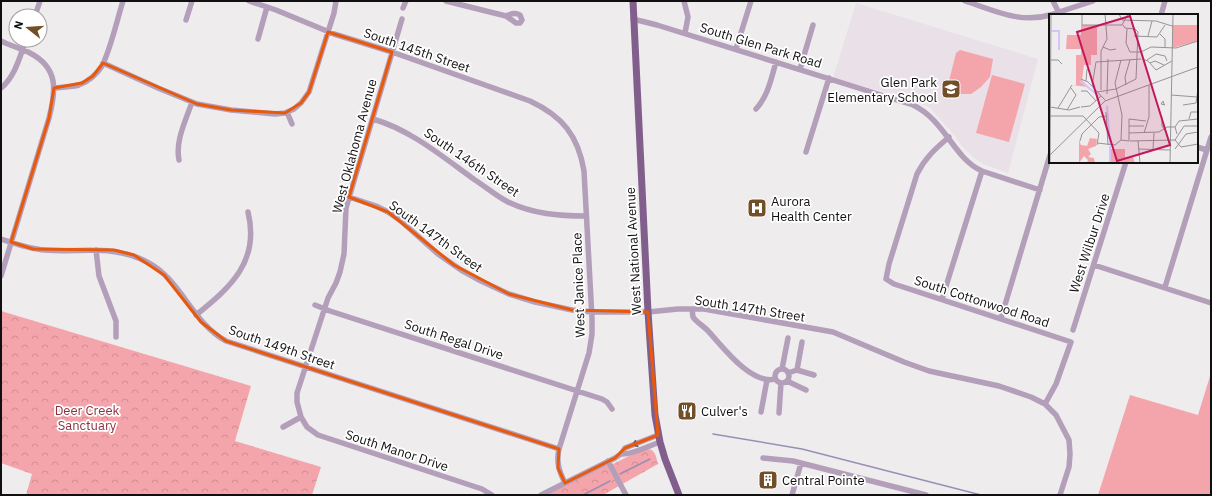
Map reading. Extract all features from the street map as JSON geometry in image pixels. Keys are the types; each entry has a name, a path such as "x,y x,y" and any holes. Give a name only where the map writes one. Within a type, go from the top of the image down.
{"main road":[{"name":"West National Avenue","path":"633,1 648,312 656,415 659,439 669,472 679,495"}],"street":[{"path":"54,88 68,87 82,83 99,70 103,63 122,1"},
{"path":"186,20 192,1"},
{"name":"South 145th Street","path":"249,1 328,32 392,52 530,101 548,110 570,132"},
{"path":"103,63 192,102 230,110 275,114 287,112 301,103 309,92 336,1"},
{"path":"403,8 406,1"},
{"path":"446,1 506,16"},
{"path":"684,1 688,17 685,34"},
{"path":"736,49 751,1"},
{"path":"965,1 1019,18 1034,19 1049,15"},
{"path":"1052,1 1060,14 1093,1"},
{"path":"1161,14 1165,1"},
{"path":"258,39 267,7"},
{"name":"West Oklahoma Avenue","path":"301,417 297,397 324,308 336,283 343,261 345,218 349,197 402,19"},
{"name":"South Glen Park Road","path":"633,19 640,22 648,22 736,49 896,99 919,108 934,120 967,160 975,167 982,171 1040,190"},
{"path":"800,69 813,25"},
{"path":"1,41 36,56 45,64 53,77 54,88 54,102 1,276"},
{"path":"1,88 11,76 22,50"},
{"path":"756,109 763,102 767,94 776,62"},
{"path":"806,152 829,78"},
{"path":"179,160 179,142 192,102"},
{"path":"287,112 292,124"},
{"name":"South 146th Street","path":"373,119 412,135 492,192 512,203 530,210 548,214 586,216"},
{"name":"West Janice Place","path":"564,483 558,468 558,449 591,345 592,312 582,162 578,146 570,132"},
{"path":"1165,287 1211,137"},
{"name":"South Cottonwood Road","path":"949,138 929,154 917,174 888,268 886,276 887,280 894,284 1070,342 1056,384 1045,404"},
{"path":"1198,147 1206,150"},
{"path":"1001,318 1049,159"},
{"name":"West Wilbur Drive","path":"1073,330 1126,163"},
{"path":"942,299 982,171"},
{"name":"South 147th Street","path":"349,197 376,206 388,212 401,221 438,254 454,265 492,286 523,299 572,310 592,312 648,312 704,309 833,332 904,362 965,379 999,386 1032,397 1045,404"},
{"path":"196,315 229,287 242,267 247,256 250,242 250,223 248,212"},
{"name":"South 149th Street","path":"1,239 34,249 114,250 128,253 154,266 164,275 196,315 212,332 226,341 558,449"},
{"path":"96,250 99,276 116,321 116,337"},
{"path":"1094,265 1211,303"},
{"name":"South Regal Drive","path":"315,305 577,390 605,400 612,409"},
{"path":"692,309 693,317 735,360 750,372 767,380 775,379 778,382 784,382 806,390"},
{"path":"782,369 788,338"},
{"path":"797,370 802,342"},
{"path":"775,379 776,372 782,369"},
{"path":"782,369 788,373"},
{"path":"788,373 797,370 814,376"},
{"path":"779,413 784,382 789,377 788,373"},
{"path":"761,412 767,380"},
{"path":"1045,404 1056,415 1069,440 1069,467 1060,495"},
{"path":"283,427 301,417"},
{"name":"South Manor Drive","path":"301,417 308,427 318,435 482,489 492,495"},
{"path":"541,495 621,454 625,448 659,439"},
{"path":"764,458 793,461 926,495"},
{"path":"608,461 626,495"},
{"path":"792,495 801,463"}],"highlighted area":[{"path":"328,32 392,52 349,197 388,212 454,265 509,294 572,310 648,312 658,435 625,448 615,458 565,483 558,468 559,449 226,341 201,322 164,275 134,255 114,250 33,249 11,242 49,118 54,88 82,83 93,76 103,63 197,104 231,110 285,113 301,103 309,92"}],"shaded area":[{"name":"Glen Park Elementary School","path":"856,3 1038,59 1008,173 983,164 973,157 930,108 913,100 833,78"}],"green space":[{"path":"960,50 993,59 990,77 981,87 971,94 960,94 947,89 956,53"},
{"path":"992,75 1025,84 1009,142 976,133"},
{"name":"Deer Creek Sanctuary","path":"1,311 251,386 235,441 321,467 312,495 26,495 32,474 1,463"},
{"path":"1211,373 1211,495 1098,495 1130,395 1198,415"},
{"path":"646,449 654,452 658,464 603,495 546,495 604,466 613,464"}],"waterway":[{"path":"713,434 802,449 981,495"},
{"path":"620,474 650,459"},
{"path":"583,495 610,481"}],"place":[{"name":"Glen Park Elementary School","path":"951,89"},
{"name":"Aurora Health Center","path":"757,208"},
{"name":"Culver's","path":"687,411"},
{"name":"Central Pointe","path":"768,480"}]}
